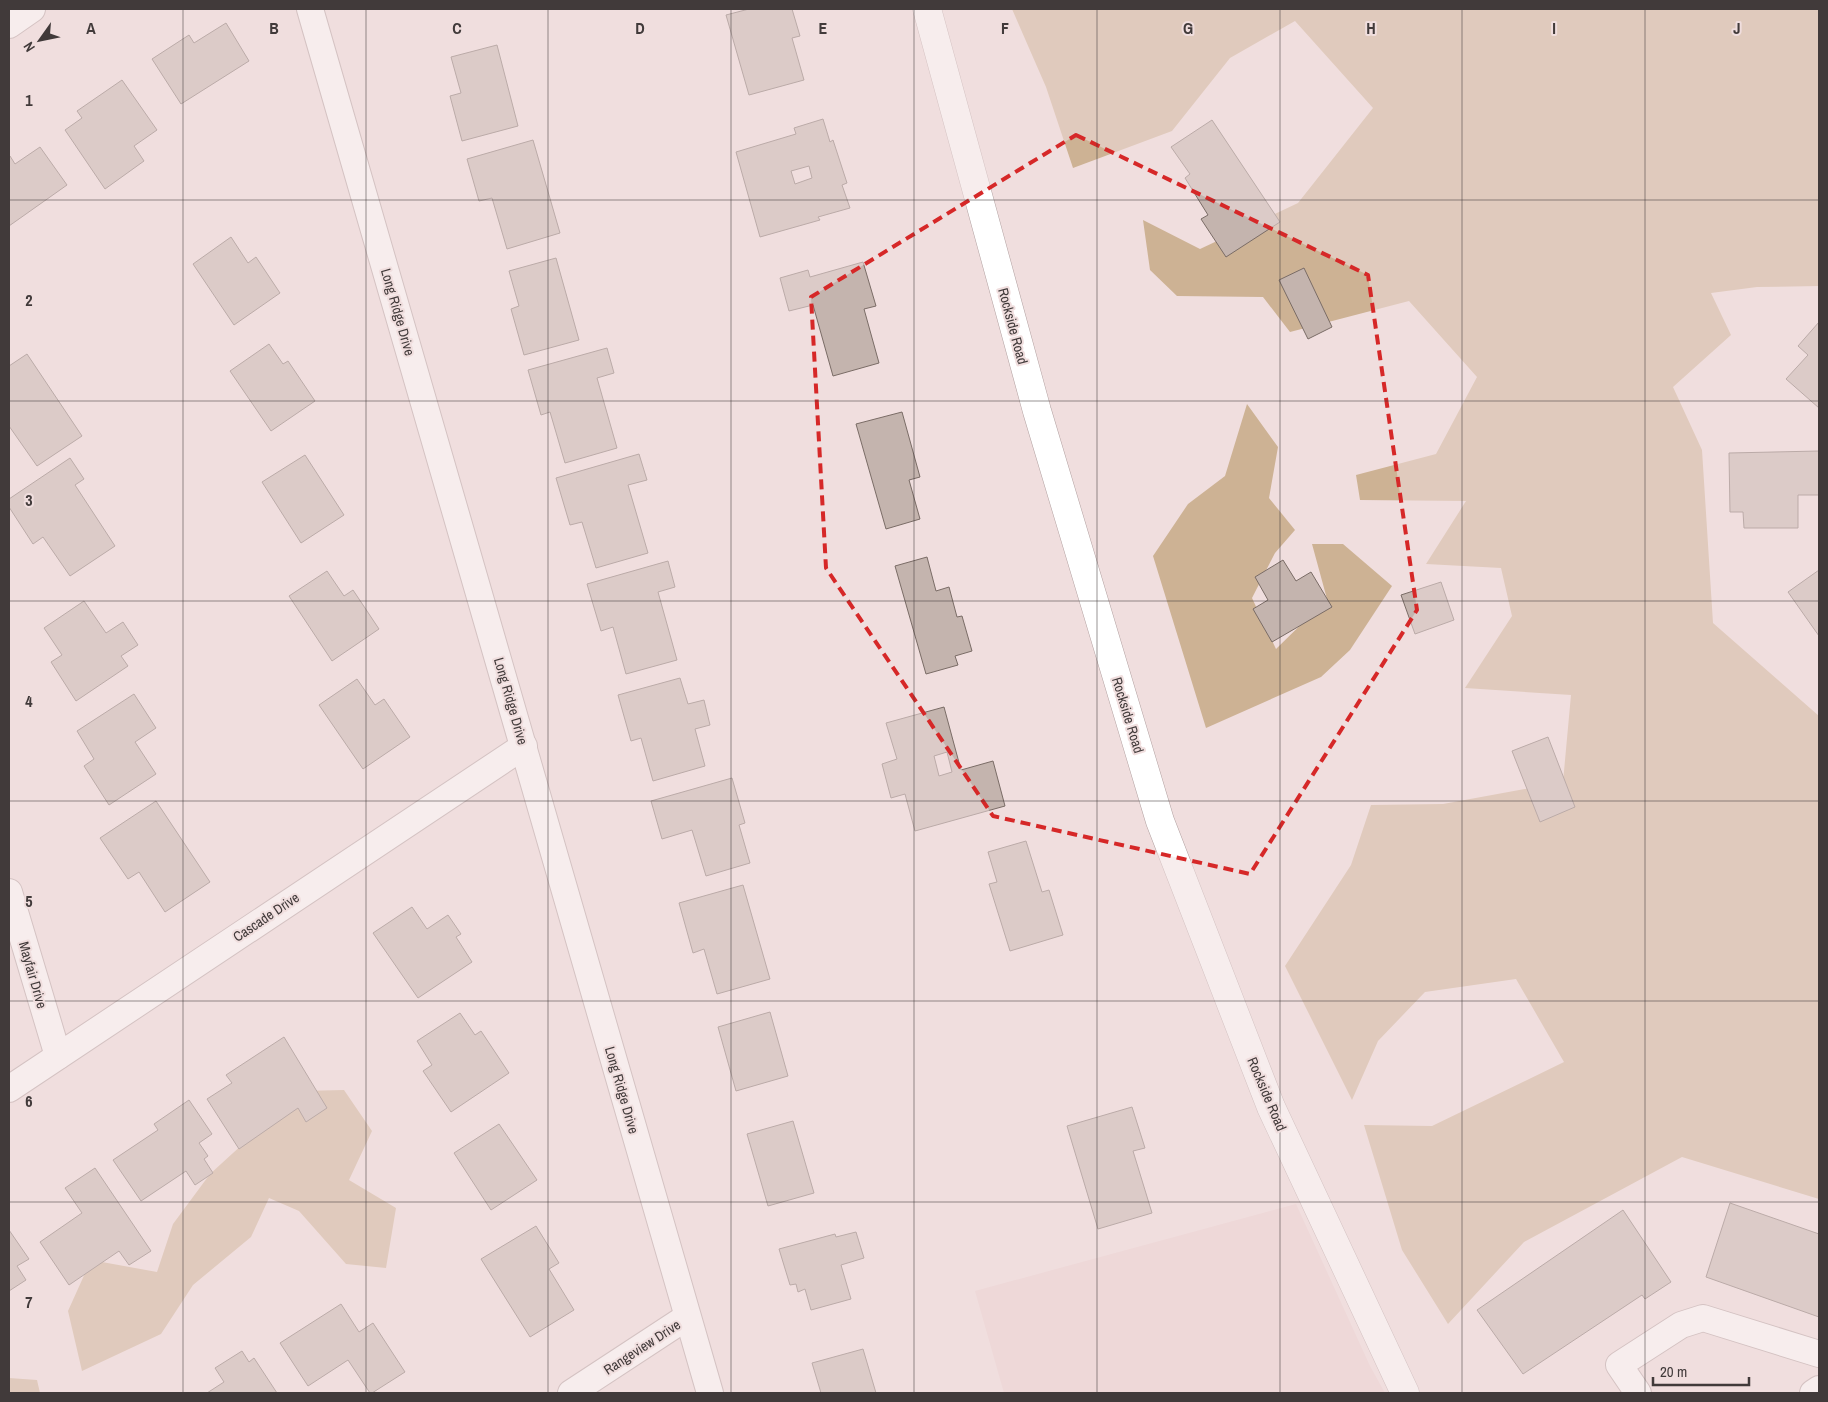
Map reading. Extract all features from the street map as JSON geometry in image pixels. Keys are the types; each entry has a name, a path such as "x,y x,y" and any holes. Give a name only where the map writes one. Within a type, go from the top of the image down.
{"main road":[{"name":"Rockside Road","path":"927,9 1037,411 1160,821 1271,1107 1405,1393"}],"street":[{"path":"9,25 32,9"},
{"name":"Long Ridge Drive","path":"310,9 710,1393"},
{"name":"Cascade Drive","path":"9,1089 524,746"},
{"name":"Mayfair Drive","path":"9,892 58,1056"},
{"name":"Rangeview Drive","path":"571,1393 687,1317"},
{"path":"1638,1393 1619,1366 1681,1325 1703,1318 1819,1354"},
{"path":"1813,1393 1819,1389"}],"highlighted area":[{"path":"1076,135 1368,275 1417,610 1250,874 993,816 826,568 811,297"}],"shaded area":[{"path":"1012,9 1819,9 1819,286 1757,287 1711,293 1731,335 1673,387 1702,450 1713,623 1819,716 1819,1199 1682,1157 1524,1242 1448,1324 1402,1250 1364,1125 1432,1126 1564,1062 1516,979 1425,992 1378,1041 1352,1100 1285,966 1351,865 1371,805 1443,804 1563,782 1571,695 1465,688 1512,616 1501,568 1426,564 1466,501 1360,500 1356,475 1436,454 1477,377 1409,301 1290,332 1263,297 1177,296 1150,270 1143,220 1200,249 1298,203 1373,108 1295,21 1230,58 1172,131 1073,168 1046,87"},
{"path":"1247,404 1278,447 1269,498 1295,530 1275,553 1252,598 1276,649 1327,599 1312,544 1343,544 1392,586 1350,650 1321,677 1206,728 1153,556 1188,504 1225,476"},
{"path":"344,1090 372,1131 349,1180 396,1208 386,1268 346,1264 299,1211 269,1198 251,1237 193,1285 161,1334 82,1371 68,1311 91,1260 157,1272 173,1224 210,1174 301,1091"},
{"path":"1296,1204 1370,1366 1385,1393 1004,1393 975,1291"},
{"path":"9,1378 37,1380 40,1393 9,1393"}],"building":[{"path":"749,9 792,9 800,36 792,38 804,80 749,95 726,15"},
{"path":"226,23 249,61 181,104 152,59 189,35 194,43"},
{"path":"497,45 518,126 462,141 450,96 461,93 451,57"},
{"path":"122,80 157,130 134,146 144,161 105,189 65,130 82,118 77,111"},
{"path":"823,119 830,142 833,140 847,183 842,185 850,208 818,217 820,220 760,237 736,152 796,134 794,128","holes":["809,166 812,178 795,184 791,171"]},
{"path":"1212,120 1280,222 1226,257 1201,219 1208,215 1185,178 1190,174 1171,147"},
{"path":"533,140 560,233 507,249 492,198 479,201 467,159"},
{"path":"40,147 67,185 9,226 9,157 15,164"},
{"path":"231,237 248,263 256,257 280,293 234,325 193,264"},
{"path":"556,258 579,340 524,355 511,309 519,306 509,271"},
{"path":"863,262 876,306 864,309 879,363 833,376 813,305 789,311 780,278 808,270 810,277"},
{"path":"1304,268 1332,327 1308,339 1279,280"},
{"path":"1819,322 1819,408 1786,379 1808,355 1798,346"},
{"path":"269,344 283,364 288,361 315,401 271,431 230,371"},
{"path":"607,348 614,373 597,378 617,448 565,463 550,412 541,415 528,370"},
{"path":"27,354 82,436 37,466 9,426 9,366"},
{"path":"902,412 920,477 909,480 920,519 886,529 856,424"},
{"path":"1819,451 1819,495 1798,495 1798,528 1744,528 1743,512 1730,512 1729,453"},
{"path":"639,454 647,480 628,485 648,553 596,568 582,522 570,525 556,478"},
{"path":"305,455 344,515 301,543 262,482"},
{"path":"70,458 84,479 75,485 115,546 70,576 43,537 33,544 9,507 9,499"},
{"path":"927,557 936,591 949,587 957,617 962,616 972,651 955,656 958,665 926,674 895,566"},
{"path":"1283,560 1296,581 1311,572 1332,607 1272,642 1253,609 1268,600 1255,577"},
{"path":"668,561 675,587 658,592 677,660 626,674 613,627 601,631 587,584"},
{"path":"1819,570 1819,636 1788,592"},
{"path":"327,571 344,596 353,590 379,629 332,661 289,596"},
{"path":"1441,582 1454,620 1415,634 1401,595"},
{"path":"84,601 106,633 123,622 138,645 121,656 128,666 76,701 51,662 62,655 44,628"},
{"path":"680,678 688,704 704,700 710,725 695,729 705,766 653,781 641,738 631,741 618,695"},
{"path":"357,679 375,705 384,699 410,737 363,769 319,705"},
{"path":"134,694 156,728 135,742 156,774 109,805 84,766 94,759 77,731"},
{"path":"944,707 961,770 993,761 1005,806 915,831 905,794 891,798 882,764 897,759 886,723","holes":["947,752 952,772 939,776 934,756"]},
{"path":"1548,737 1575,807 1540,822 1512,751"},
{"path":"732,778 745,823 739,825 750,863 706,876 692,830 662,839 651,801"},
{"path":"156,801 210,882 165,912 139,872 128,879 100,838"},
{"path":"1026,841 1042,892 1049,890 1063,935 1010,951 989,884 997,882 988,852"},
{"path":"743,885 770,979 717,994 704,949 693,953 679,903"},
{"path":"412,907 427,929 448,915 461,934 456,937 472,962 418,998 373,933"},
{"path":"770,1012 788,1076 736,1091 718,1027"},
{"path":"460,1013 475,1035 481,1031 509,1073 451,1112 423,1071 432,1065 417,1041"},
{"path":"284,1037 327,1108 306,1122 298,1108 239,1149 207,1099 232,1083 226,1075"},
{"path":"189,1100 212,1134 199,1143 208,1156 204,1159 213,1173 195,1185 186,1171 141,1201 113,1160 158,1130 154,1124"},
{"path":"1132,1107 1145,1148 1133,1151 1152,1213 1098,1229 1067,1126"},
{"path":"793,1121 814,1193 768,1206 747,1134"},
{"path":"499,1124 537,1180 491,1210 454,1153"},
{"path":"95,1168 151,1251 129,1265 119,1251 69,1285 40,1242 82,1213 65,1188"},
{"path":"1730,1203 1819,1234 1819,1317 1706,1277"},
{"path":"1623,1210 1671,1282 1645,1299 1642,1295 1523,1374 1477,1310"},
{"path":"536,1226 559,1263 549,1269 574,1310 530,1337 481,1259"},
{"path":"9,1230 29,1259 17,1266 26,1280 9,1291"},
{"path":"856,1232 864,1258 841,1265 851,1299 811,1310 805,1289 798,1292 796,1284 790,1285 779,1249 835,1234 836,1237"},
{"path":"341,1304 359,1332 373,1323 405,1372 372,1393 370,1393 348,1360 308,1386 280,1343"},
{"path":"863,1349 876,1393 821,1393 812,1363"},
{"path":"242,1351 249,1362 254,1358 277,1393 207,1393 224,1382 215,1368"}]}
